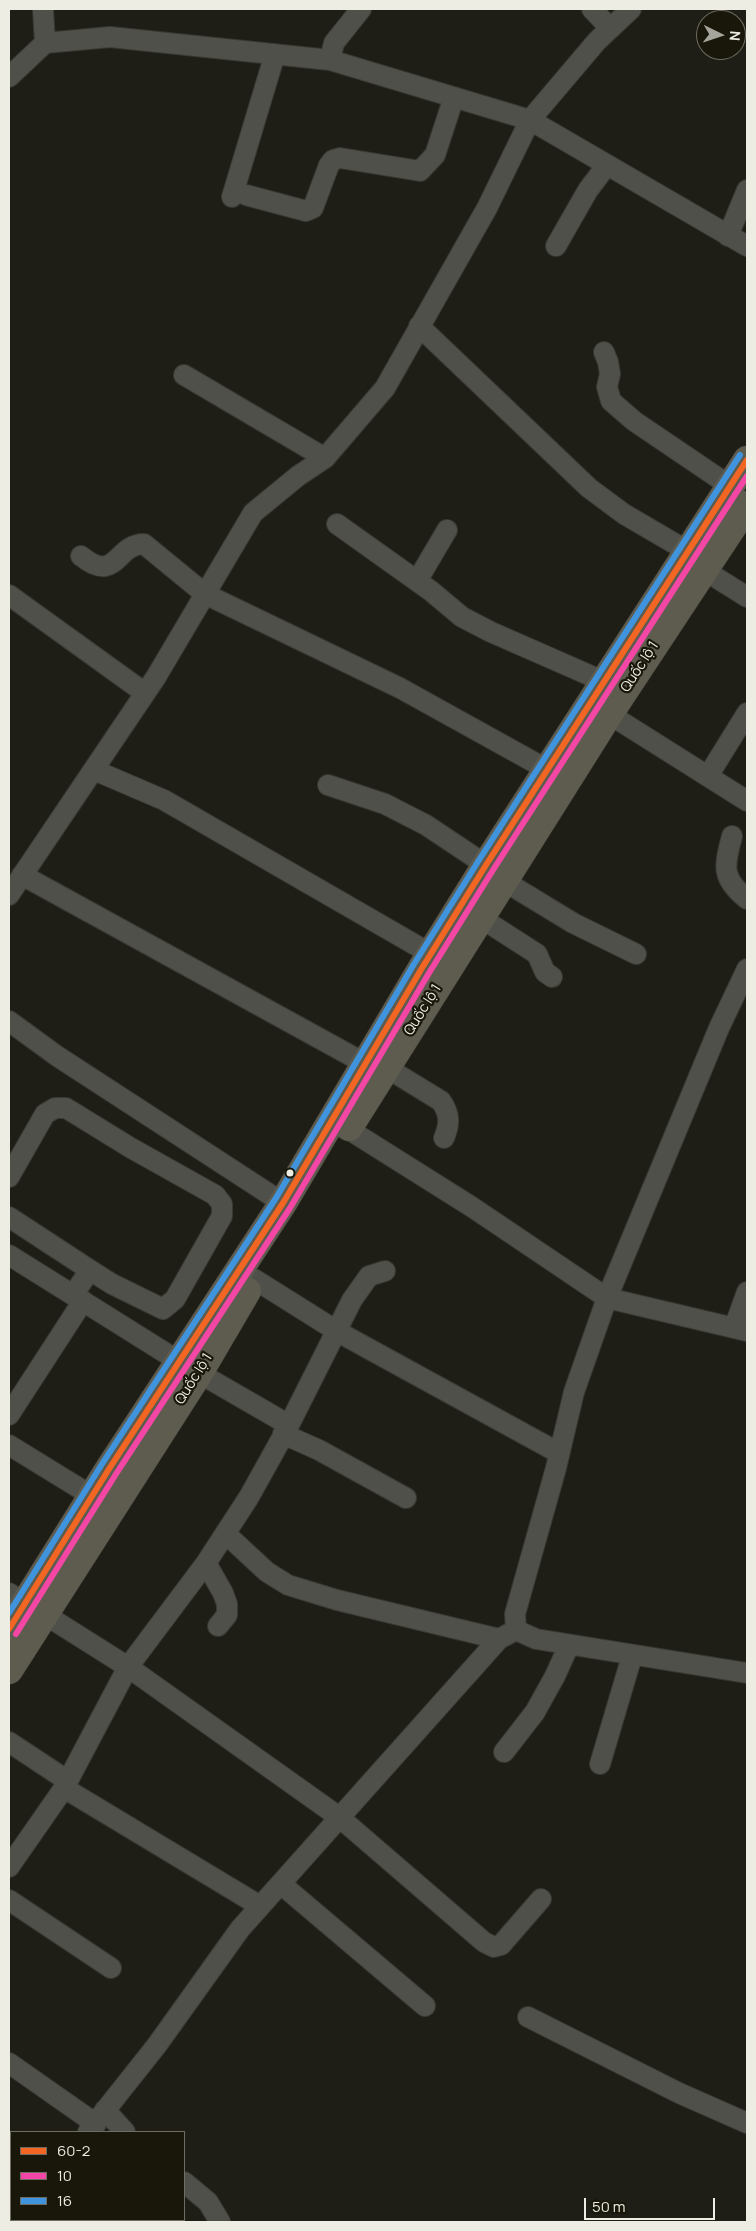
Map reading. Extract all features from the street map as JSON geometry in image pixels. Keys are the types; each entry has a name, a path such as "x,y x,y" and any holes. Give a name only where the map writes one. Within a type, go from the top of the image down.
{"highway":[{"name":"Quốc lộ 1","path":"9,1629 189,1367 283,1204 376,1066 481,918 495,873 548,770 605,682 696,561 739,496 747,460"},
{"name":"Quốc lộ 1","path":"9,1670 26,1603 92,1496 254,1279 348,1129 376,1066 431,954 495,873 609,714 696,561"}],"street":[{"path":"43,9 45,43"},
{"path":"330,60 334,43 361,9"},
{"path":"592,9 610,28"},
{"path":"9,895 145,693 253,513 298,476 325,458 385,388 486,208 530,120 596,41 631,9"},
{"path":"9,77 45,43 110,37 330,60 530,120 747,246"},
{"path":"276,54 239,196 306,211 313,208 329,165 333,160 340,158 420,171 436,155 454,97"},
{"path":"556,246 588,190 607,165"},
{"path":"728,236 747,190"},
{"path":"420,326 589,488 624,514 747,597"},
{"path":"604,352 610,374 607,387 611,401 634,421 739,496"},
{"path":"184,375 325,458"},
{"path":"337,524 417,581 462,616 490,632 605,682"},
{"path":"417,581 447,530"},
{"path":"81,556 93,566 104,567 114,563 133,545 144,544 205,594 400,688 548,770"},
{"path":"9,595 145,693"},
{"path":"708,776 747,713"},
{"path":"609,714 747,801"},
{"path":"94,770 164,800 431,954"},
{"path":"328,785 385,804 426,825 495,873 573,923 636,954"},
{"path":"732,836 725,860 730,884 747,899"},
{"path":"22,875 441,1101 446,1109 449,1125 444,1138"},
{"path":"481,918 537,954 545,972 552,977"},
{"path":"97,2122 157,2045 240,1929 339,1817 507,1634 515,1614 574,1392 607,1298 720,1028 747,969"},
{"path":"9,1021 57,1056 283,1204"},
{"path":"9,1177 45,1114 55,1108 66,1108 131,1148 215,1195 222,1204 222,1216 174,1299 163,1309 112,1284 9,1217"},
{"path":"348,1129 472,1207 607,1298 741,1329 747,1292"},
{"path":"9,1255 286,1430 406,1498"},
{"path":"9,1415 78,1298 90,1270"},
{"path":"9,1867 66,1785 128,1667 206,1563 249,1497 286,1430 352,1300 369,1276 385,1271"},
{"path":"254,1279 336,1331 559,1453"},
{"path":"9,1445 92,1496"},
{"path":"226,1534 266,1572 288,1585 337,1600 569,1646 747,1673"},
{"path":"206,1563 227,1604 227,1615 218,1626"},
{"path":"26,1603 128,1667 339,1817 484,1942 494,1946 501,1945 541,1899"},
{"path":"504,1752 535,1712 569,1646"},
{"path":"600,1764 632,1656"},
{"path":"9,1742 66,1785 260,1906"},
{"path":"281,1884 425,2006"},
{"path":"9,1900 111,1968"},
{"path":"528,2017 679,2093 747,2124"},
{"path":"9,2063 97,2122 122,2131"},
{"path":"185,2183 208,2202 220,2222"}],"transit line":[{"name":"16","path":"9,1613 102,1464 276,1198 414,964 479,860 740,455"},
{"name":"60-2","path":"9,1629 109,1469 283,1203 422,968 486,865 747,460"},
{"name":"10","path":"16,1634 116,1474 290,1208 429,973 493,870 747,476"}]}
